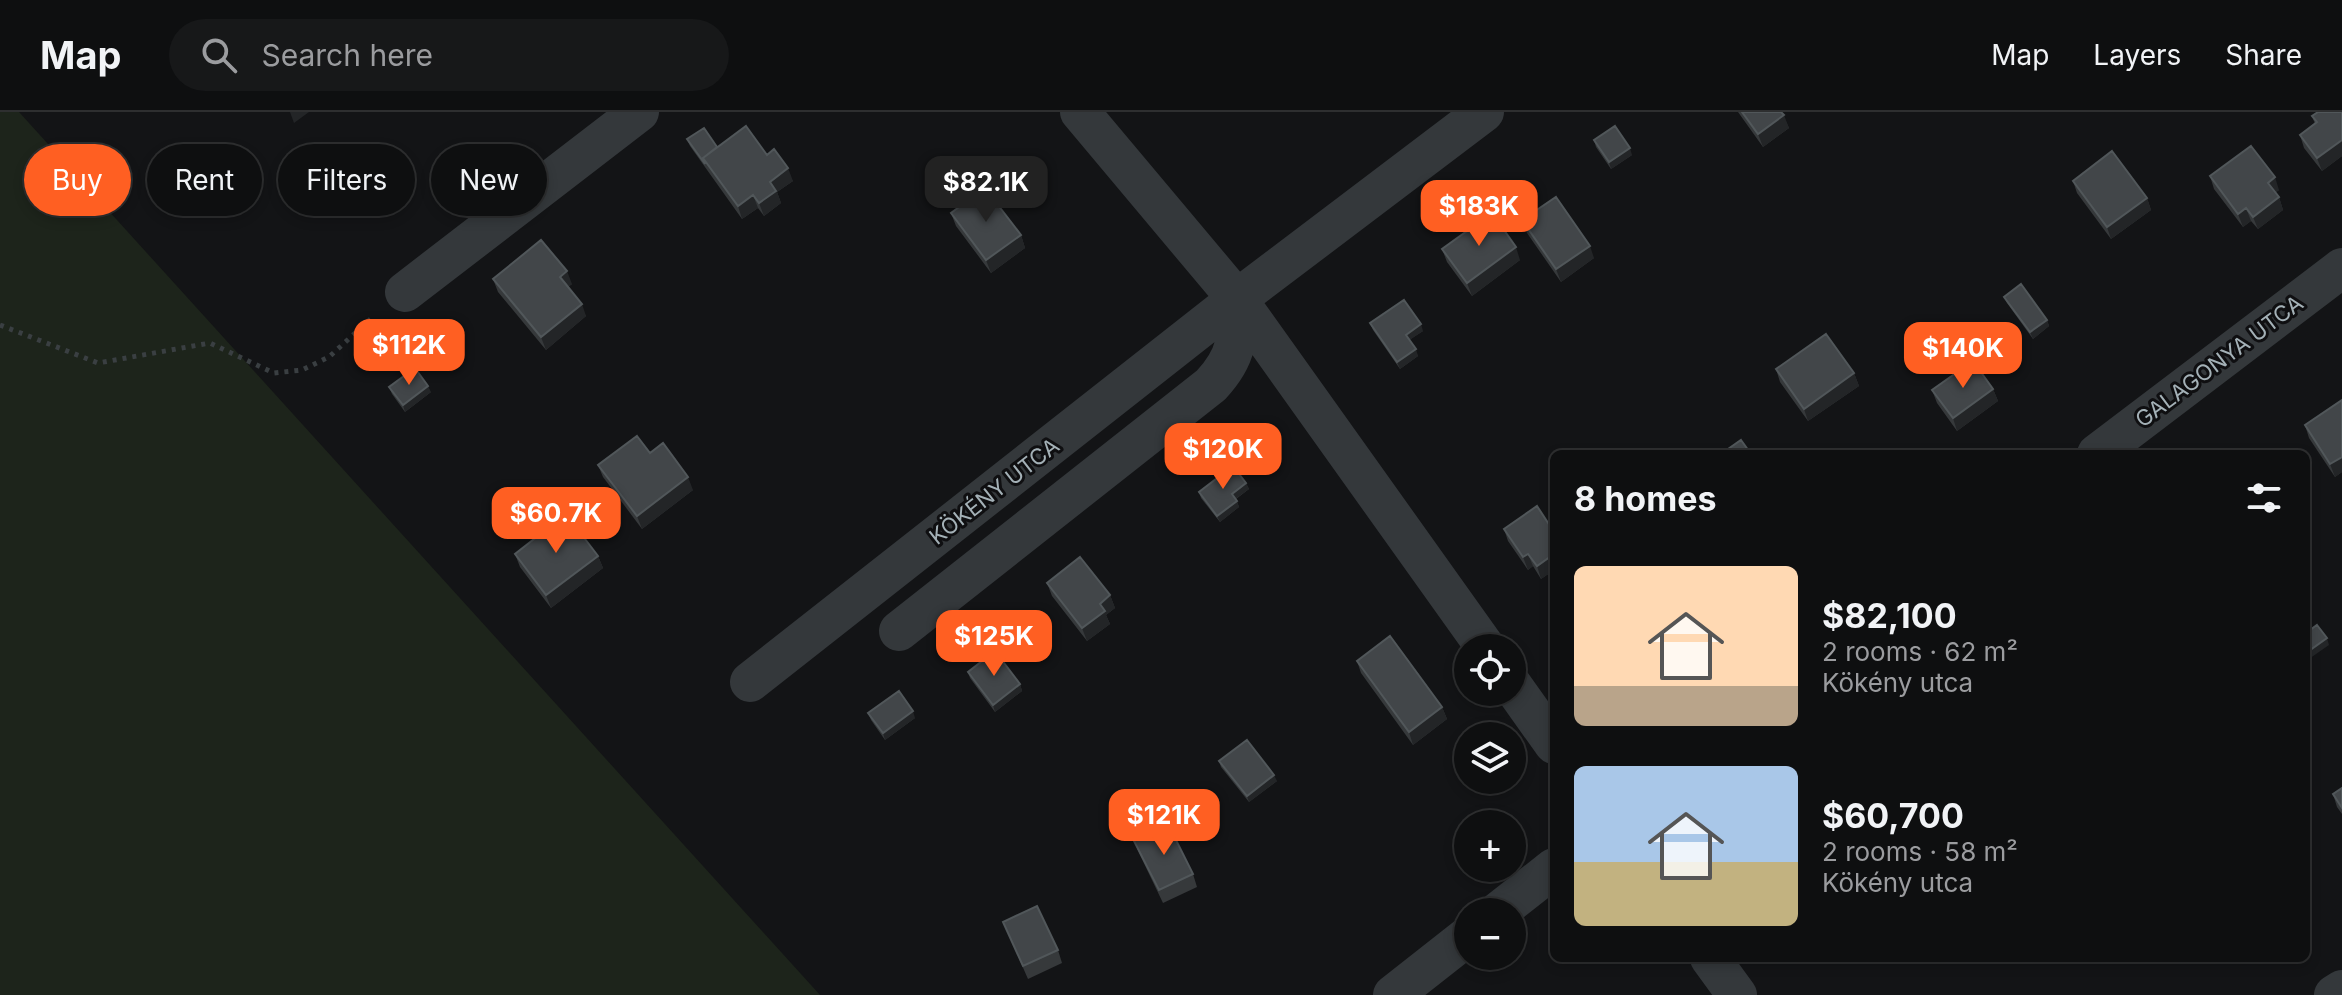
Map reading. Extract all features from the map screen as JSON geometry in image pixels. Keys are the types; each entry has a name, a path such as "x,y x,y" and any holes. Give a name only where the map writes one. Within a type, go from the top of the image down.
{"street":[{"path":"405,292 639,112"},
{"path":"1080,112 1237,299 1476,634"},
{"name":"KÖKÉNY UTCA","path":"750,682 1237,299 1484,112"},
{"name":"GALAGONYA UTCA","path":"2102,450 2342,268"},
{"path":"899,631 1211,385 1229,365 1238,334 1237,299"},
{"path":"1526,705 1550,738"},
{"path":"1516,898 1550,871"},
{"path":"1393,995 1454,947"},
{"path":"1713,962 1737,995"},
{"path":"2334,995 2342,990"}],"path":[{"path":"0,325 98,363 210,343 274,373 302,370 329,357 405,292"}],"shaded area":[{"path":"0,112 19,112 48,144 24,144 24,216 113,216 820,995 0,995"}],"building":[{"path":"1742,112 1781,112 1784,115 1758,134"},
{"path":"2318,112 2342,112 2342,140 2317,158 2300,135 2317,122 2312,116"},
{"path":"746,126 767,155 774,149 788,168 770,182 776,191 759,203 753,195 738,206 703,158"},
{"path":"1615,126 1630,148 1609,162 1594,140"},
{"path":"704,128 717,147 703,158 705,164 687,139"},
{"path":"2251,146 2275,177 2268,183 2279,197 2253,217 2246,208 2238,214 2210,176"},
{"path":"2112,151 2147,198 2107,227 2073,181"},
{"path":"985,188 1021,235 986,260 951,213"},
{"path":"1556,197 1590,246 1556,269 1522,220"},
{"path":"1492,213 1516,247 1467,283 1442,249"},
{"path":"541,240 567,271 560,277 582,304 541,337 493,279"},
{"path":"2021,284 2047,320 2030,332 2004,297"},
{"path":"1404,300 1421,324 1406,335 1416,349 1397,362 1370,323"},
{"path":"1826,334 1854,373 1804,409 1776,369"},
{"path":"1973,361 1993,389 1953,418 1932,390"},
{"path":"415,368 428,386 403,405 389,387"},
{"path":"2342,400 2342,457 2330,464 2305,425"},
{"path":"637,436 650,453 663,443 688,477 637,516 598,465"},
{"path":"1741,440 1748,450 1727,450"},
{"path":"1233,466 1246,483 1232,494 1237,501 1217,516 1199,492"},
{"path":"1537,506 1550,526 1550,557 1537,566 1528,554 1523,557 1504,529"},
{"path":"566,514 598,556 546,595 515,554"},
{"path":"1080,557 1110,595 1100,604 1105,611 1082,628 1047,583"},
{"path":"2317,625 2327,638 2310,650 2310,630"},
{"path":"1390,636 1442,707 1409,732 1357,661"},
{"path":"995,651 1020,684 993,705 968,672"},
{"path":"899,691 913,711 883,733 868,713"},
{"path":"1247,740 1274,775 1247,796 1219,761"},
{"path":"2342,788 2342,808 2333,794"},
{"path":"1168,824 1193,874 1159,890 1134,841"},
{"path":"1037,906 1058,950 1023,966 1003,922"}]}
